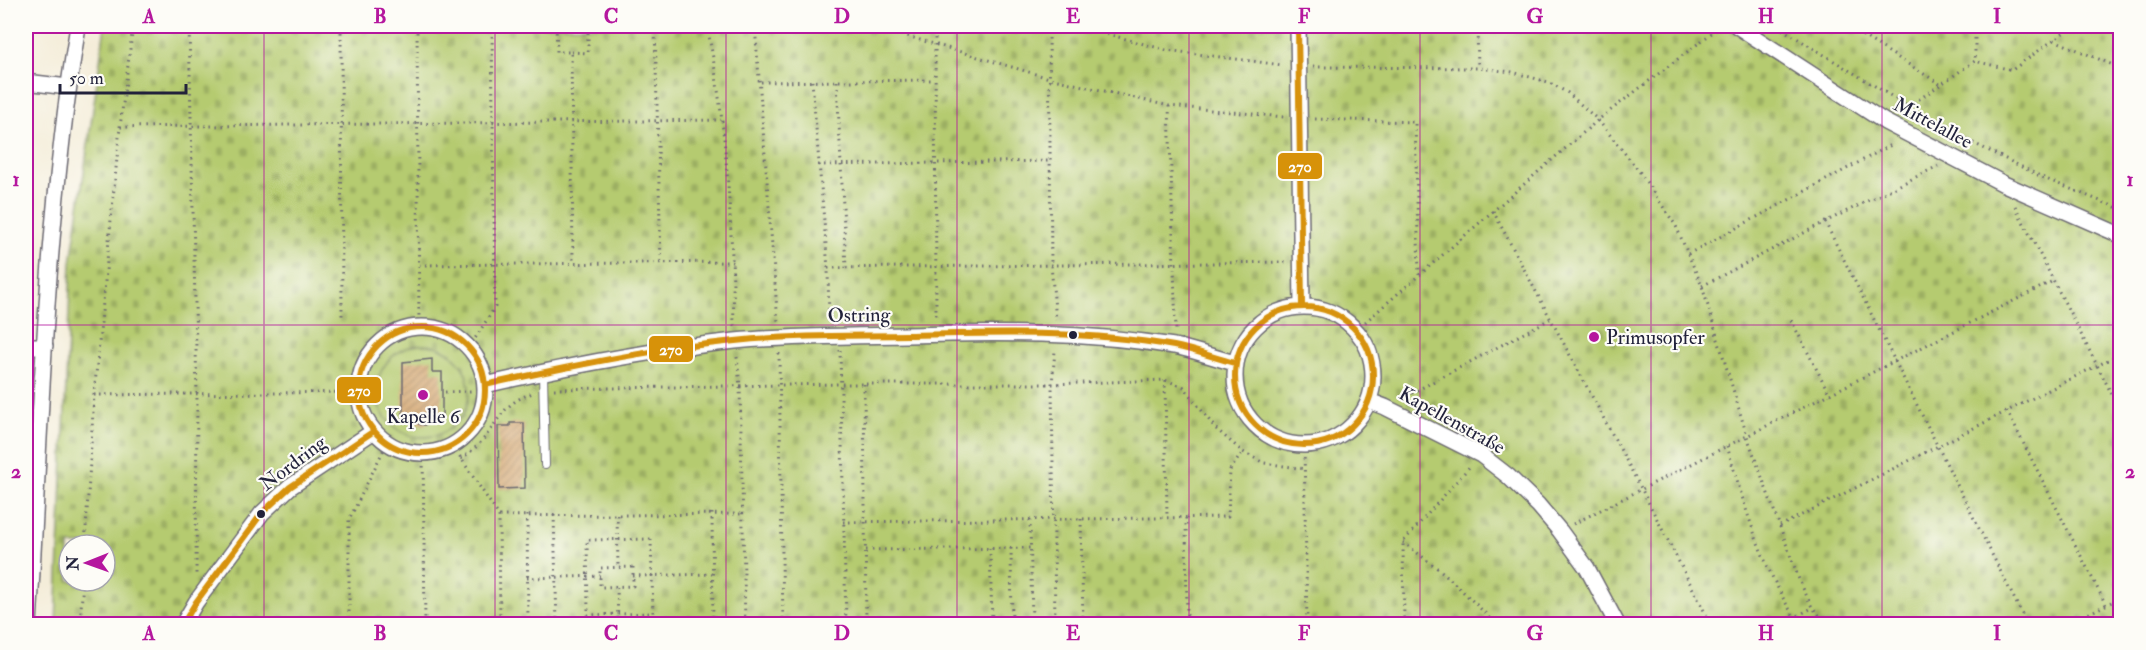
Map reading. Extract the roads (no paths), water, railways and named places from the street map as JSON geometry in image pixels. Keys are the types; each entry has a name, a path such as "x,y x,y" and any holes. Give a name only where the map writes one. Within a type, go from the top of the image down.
{"street":[{"path":"29,624 54,223 68,87 78,26"},
{"path":"1298,26 1302,306"},
{"name":"Mittelallee","path":"1737,26 1885,122 2004,184 2121,235"},
{"path":"26,82 68,87"},
{"path":"1302,306 1322,309 1341,317 1356,330 1366,346 1372,364 1373,383 1369,401 1358,420 1343,434 1323,443 1304,446 1278,441 1258,429 1243,410 1234,388 1235,363 1243,341 1258,323 1278,311 1302,306"},
{"path":"419,327 447,332 470,348 480,365 485,388 483,408 477,423 457,452 423,454 402,450 387,443 374,431 363,413 359,392 366,362 374,349 392,335 419,327"},
{"name":"Ostring","path":"485,388 580,363 735,341 780,338 936,334 1092,337 1176,347 1235,363"},
{"path":"26,346 45,346"},
{"name":"Kapellenstraße","path":"1369,401 1386,407 1480,455 1508,476 1538,505 1560,531 1587,568 1617,624"},
{"name":"Nordring","path":"183,624 196,602 262,513 290,487 374,431"}],"lane":[{"path":"543,372 545,465"}],"place":[{"name":"Primusopfer","path":"1594,337"},
{"name":"Kapelle 6","path":"423,395"}]}
